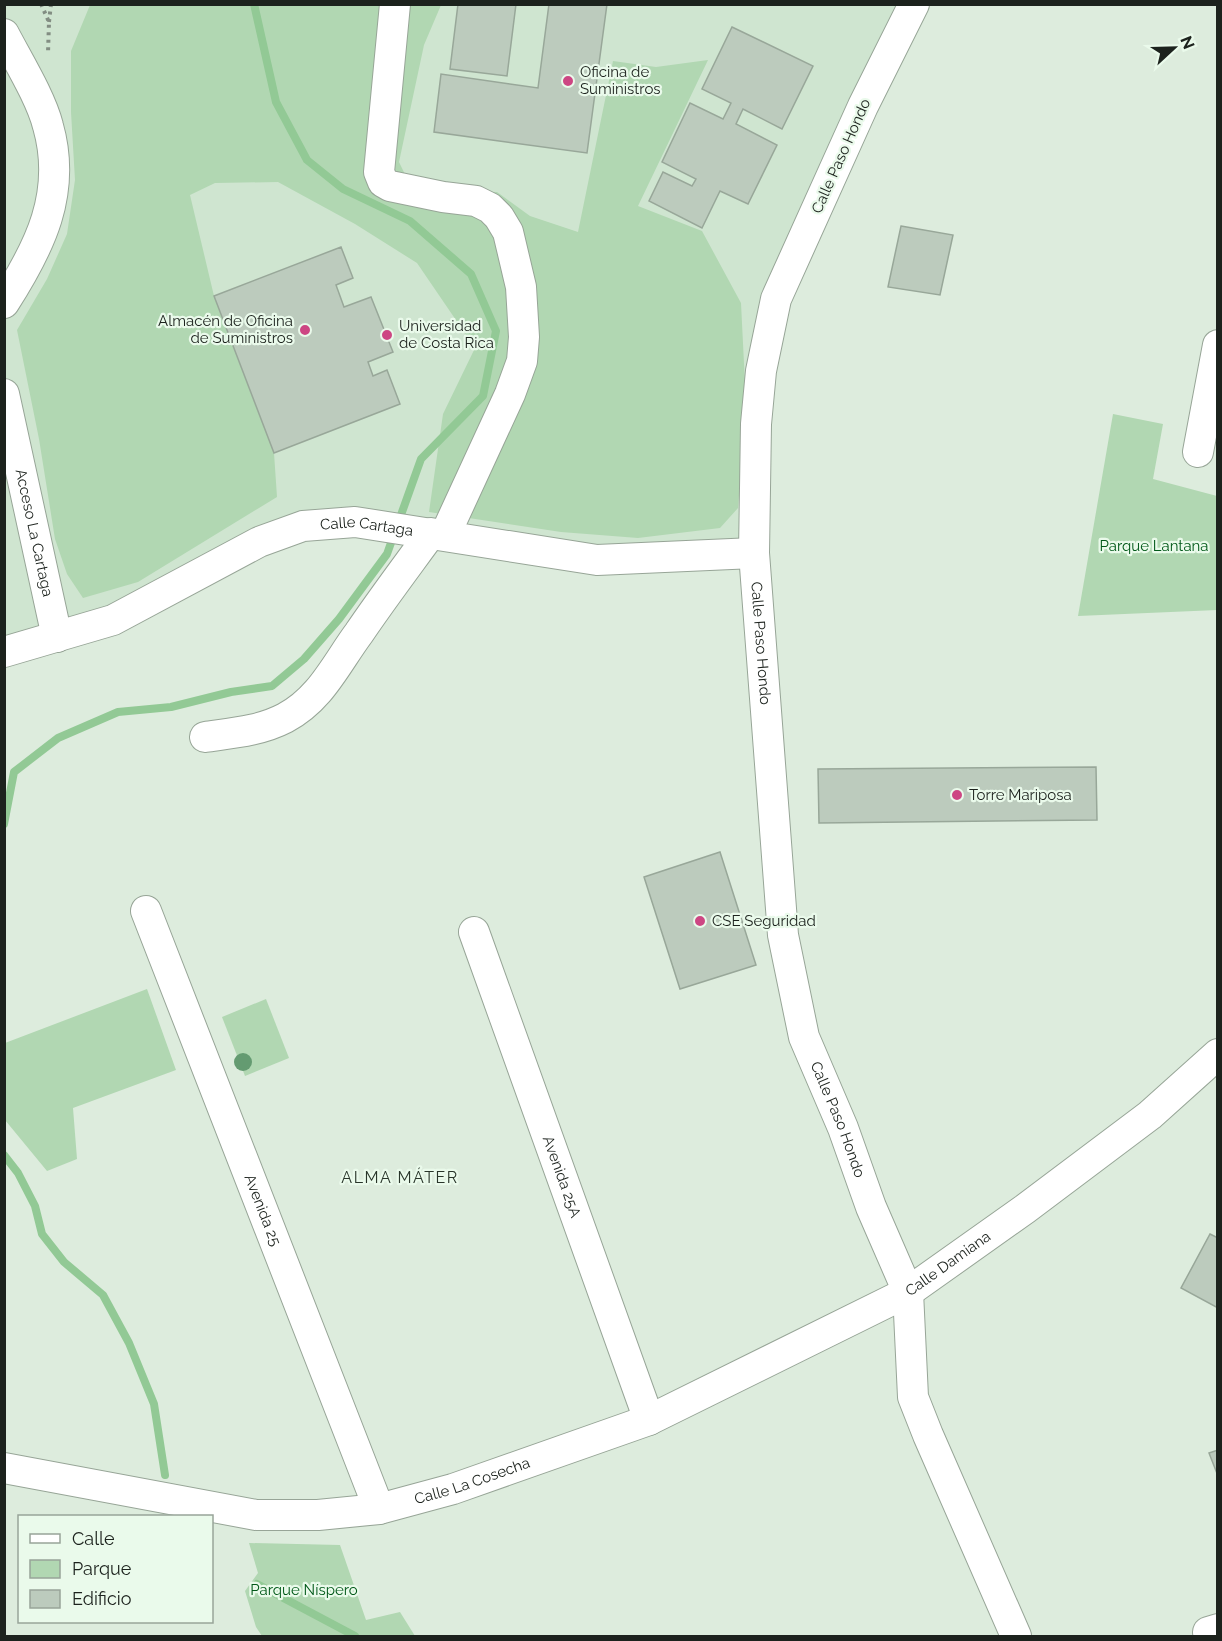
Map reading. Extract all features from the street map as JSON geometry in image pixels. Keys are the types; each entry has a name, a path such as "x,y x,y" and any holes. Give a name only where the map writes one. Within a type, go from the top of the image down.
{"street":[{"path":"205,737 257,729 286,717 311,699 330,678 357,635 438,534 510,394 522,361 524,337 521,287 508,232 499,217 490,208 476,201 390,186 383,182 379,172 395,4"},
{"name":"Calle Paso Hondo","path":"908,1292 871,1207 843,1128 804,1037 783,935 754,553 757,413 761,371 776,299 863,106 914,4"},
{"path":"4,34 48,124 54,154 54,185 50,209 40,239 26,269 4,303"},
{"path":"1198,452 1218,345"},
{"name":"Acceso La Cartaga","path":"4,394 57,637"},
{"name":"Calle Cartaga","path":"4,652 113,620 259,542 303,526 355,522 597,560 754,553"},
{"name":"Avenida 25","path":"146,911 379,1509"},
{"name":"Avenida 25A","path":"474,932 649,1420"},
{"name":"Calle Damiana","path":"1016,1636 913,1397 908,1292 1015,1216 1150,1115 1218,1054"},
{"name":"Calle La Cosecha","path":"4,1468 256,1515 318,1515 379,1509 453,1490 649,1420 908,1292"}],"path":[{"path":"49,22 51,4"}],"shaded area":[{"name":"Universidad de Costa Rica","path":"5,5 914,5 776,299 754,553 597,560 355,522 5,652"}],"green space":[{"path":"90,5 441,5 424,45 399,162 413,191 497,192 530,216 578,232 613,61 656,67 708,60 638,206 702,231 741,303 746,404 738,508 720,528 638,538 561,532 429,512 443,414 475,348 417,263 355,224 278,182 215,183 190,195 214,296 274,453 277,497 138,582 83,598 67,574 55,539 39,439 17,330 47,279 67,234 75,180 71,112 71,51"},
{"name":"Parque Lantana","path":"1113,414 1163,424 1153,479 1217,496 1217,610 1078,616"},
{"path":"147,989 176,1070 73,1108 77,1159 47,1171 5,1120 5,1043"},
{"path":"266,999 289,1058 245,1076 222,1017"},
{"name":"Parque Níspero","path":"249,1543 340,1545 366,1620 400,1612 415,1636 262,1636 256,1627 245,1591 258,1573"}],"building":[{"path":"458,4 516,4 507,76 450,69"},
{"name":"Oficina de Suministros","path":"549,4 607,4 587,153 434,132 441,74 538,88"},
{"path":"732,27 813,66 782,129 743,109 736,124 777,145 748,204 720,191 702,228 649,201 663,172 692,186 696,179 662,162 690,103 723,119 731,103 702,89"},
{"path":"901,226 953,235 940,295 888,287"},
{"name":"Almacén de Oficina de Suministros","path":"341,247 353,278 336,285 344,307 371,297 393,352 368,362 373,376 387,370 400,404 274,453 214,296"},
{"name":"Torre Mariposa","path":"1096,767 1097,820 819,823 818,769"},
{"name":"CSE Seguridad","path":"720,852 756,965 680,989 644,877"},
{"path":"1210,1234 1218,1238 1218,1308 1181,1288"},
{"path":"1218,1450 1218,1476 1209,1453"}],"waterway":[{"path":"4,824 14,772 58,738 118,712 171,707 231,692 272,686 304,659 339,619 387,554 421,459 483,396 496,331 471,274 410,221 343,189 307,160 276,102 254,4"},
{"path":"4,1155 18,1173 35,1206 42,1234 64,1262 103,1295 129,1343 154,1404 165,1475"},
{"path":"257,1584 355,1636"}],"place":[{"name":"Oficina de Suministros","path":"568,81"},
{"name":"Almacén de Oficina de Suministros","path":"305,330"},
{"name":"Universidad de Costa Rica","path":"387,335"},
{"name":"Torre Mariposa","path":"957,795"},
{"name":"CSE Seguridad","path":"700,921"}],"district":[{"name":"ALMA MÁTER","path":"400,1177"}]}
